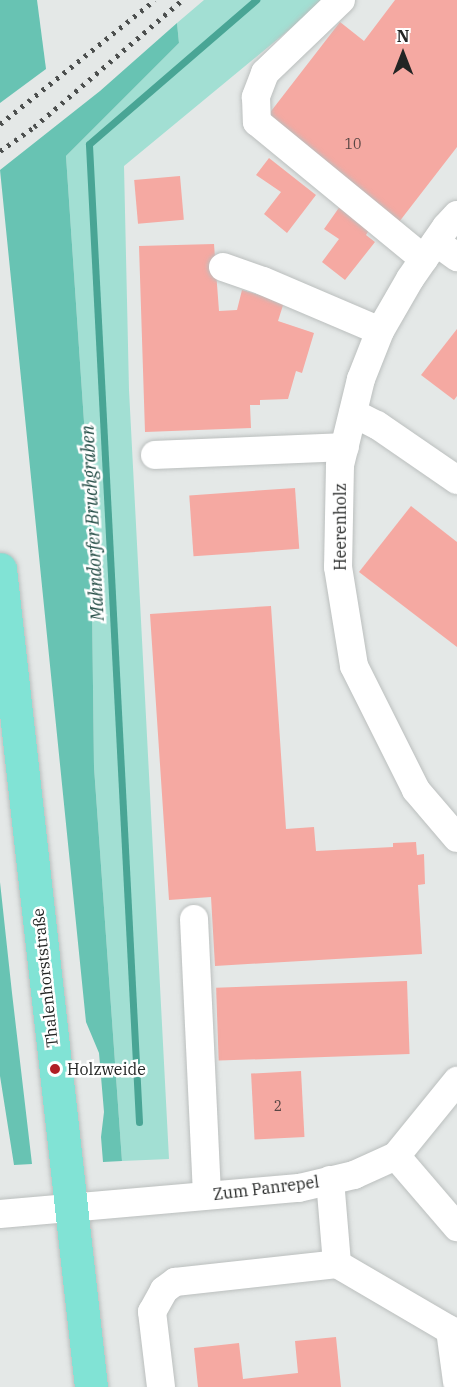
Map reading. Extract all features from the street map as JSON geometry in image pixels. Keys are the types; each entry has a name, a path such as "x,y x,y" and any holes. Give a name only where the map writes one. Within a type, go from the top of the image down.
{"main road":[{"name":"Thalenhorststraße","path":"0,569 91,1387"}],"street":[{"path":"341,0 265,73 256,97 257,122 439,252"},
{"name":"Heerenholz","path":"457,215 439,252 380,331 362,379 340,465 338,567 354,666 416,790 457,838"},
{"path":"223,267 263,280 380,331"},
{"path":"353,413 377,425 457,480"},
{"path":"155,455 345,447"},
{"path":"194,919 207,1195"},
{"name":"Zum Panrepel","path":"72,1206 299,1188 354,1175 396,1156 457,1081"},
{"path":"396,1156 457,1227"},
{"path":"330,1180 337,1264"},
{"path":"0,1214 72,1206"},
{"path":"161,1387 152,1312 164,1290 175,1282 337,1264 450,1330 457,1382"}],"green space":[{"path":"0,0 37,0 46,69 0,103"},
{"path":"204,0 325,0 124,166 129,390 169,1159 122,1161 94,767 91,525 66,156 179,43 177,23"},
{"path":"177,23 179,43 66,156 91,525 94,767 122,1161 103,1162 101,1137 104,1112 99,1053 86,1022 0,170 100,91"},
{"path":"0,882 32,1164 14,1165 0,1076"}],"building":[{"path":"395,0 457,0 457,147 399,222 265,119 340,22 364,41"},
{"path":"269,158 316,195 287,233 264,214 281,192 256,175"},
{"path":"180,176 184,220 138,224 134,180"},
{"path":"343,202 372,225 366,235 375,242 345,280 322,262 339,239 324,229"},
{"path":"214,244 219,311 237,310 242,290 284,302 278,321 314,333 302,373 296,371 288,399 260,400 260,405 250,405 251,428 145,432 139,246"},
{"path":"457,329 457,396 454,400 421,375"},
{"path":"295,488 299,549 194,556 189,495"},
{"path":"411,506 457,542 457,647 359,572"},
{"path":"271,606 286,829 314,827 316,851 393,847 393,843 416,842 417,855 424,854 425,884 418,885 422,954 215,966 211,897 169,900 150,614"},
{"path":"407,981 410,1054 219,1061 216,988"},
{"path":"301,1071 304,1137 255,1140 251,1074"},
{"path":"336,1337 341,1387 198,1387 194,1348 239,1343 243,1379 298,1373 295,1341"}],"waterway":[{"name":"Mahndorfer Bruchgraben","path":"139,1122 89,144 256,0"}],"railway":[{"path":"0,124 155,0"},
{"path":"0,151 34,127 182,0"}],"place":[{"name":"Holzweide","path":"55,1069"}]}
